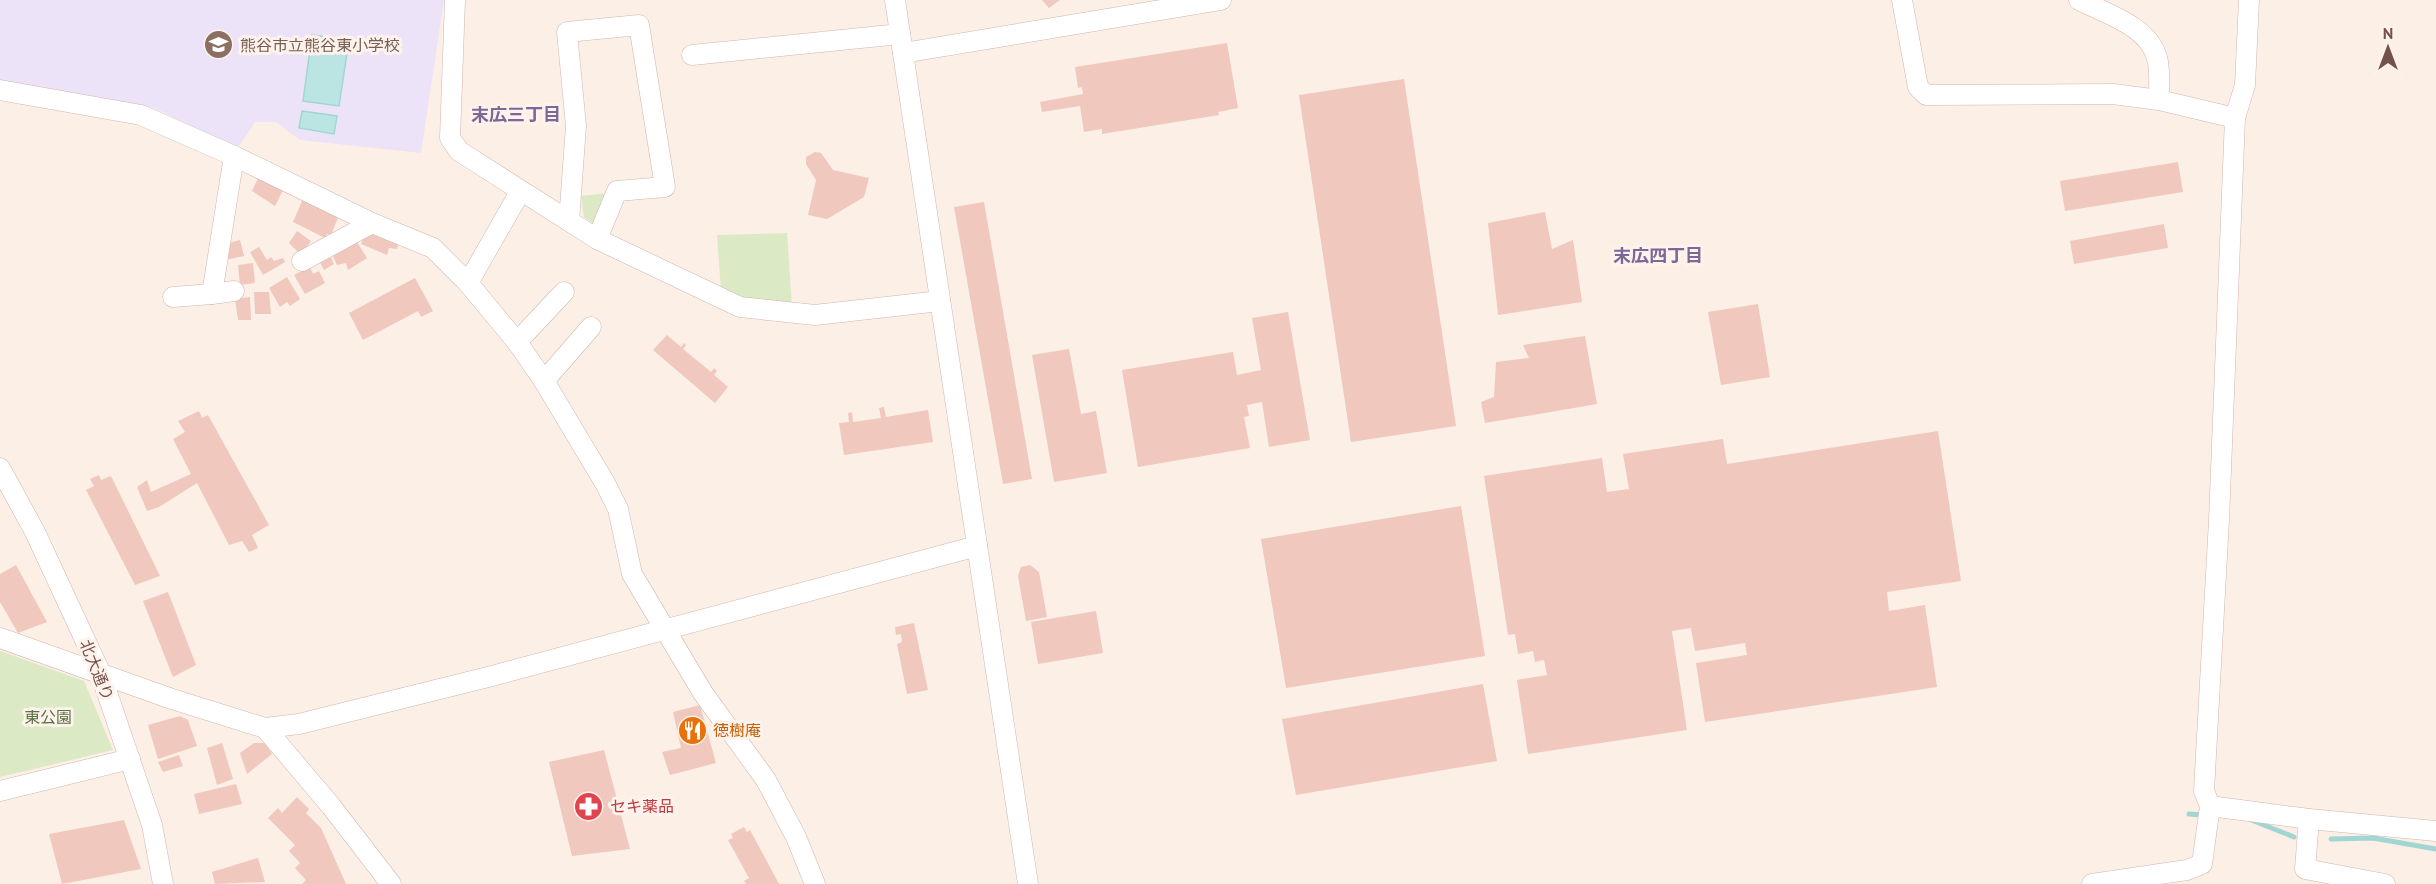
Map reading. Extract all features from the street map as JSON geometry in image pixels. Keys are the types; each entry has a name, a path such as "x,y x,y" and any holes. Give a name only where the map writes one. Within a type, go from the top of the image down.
{"street":[{"path":"455,0 450,138 459,151 520,192 597,239 740,307 815,315 940,301"},
{"path":"895,0 1028,884"},
{"path":"693,55 902,44 1221,0"},
{"path":"1902,0 1918,87 1926,95 2113,94 2159,100 2235,118"},
{"path":"2079,0 2136,29 2153,46 2158,62 2159,100"},
{"path":"2092,884 2187,870 2202,864 2210,806 2204,790 2219,520 2235,118 2245,85 2249,0"},
{"path":"569,221 576,126 567,32 639,24 665,186 617,191 597,239"},
{"path":"0,90 141,115 234,156 372,223 433,248 468,284 517,342 544,381 618,509 632,574 703,693 766,780 796,837 815,884"},
{"path":"212,294 234,156"},
{"path":"468,284 520,192"},
{"path":"302,261 372,223"},
{"path":"173,297 234,291"},
{"path":"517,342 564,292"},
{"path":"544,381 591,327"},
{"name":"北大通り","path":"0,468 35,532 100,672 152,825 164,884"},
{"path":"0,638 172,699 265,728 299,724 492,676 664,628 977,546"},
{"path":"265,728 331,806 391,884"},
{"path":"0,791 130,759"},
{"path":"2210,806 2309,819 2436,831"},
{"path":"2309,819 2305,869 2381,884"}],"shaded area":[{"name":"熊谷市立熊谷東小学校","path":"0,0 444,0 421,153 300,140 276,122 255,122 238,148 154,108 0,81"}],"green space":[{"path":"610,193 598,224 584,217 581,196"},
{"path":"787,233 792,307 739,299 721,290 717,235"},
{"name":"東公園","path":"0,651 84,681 113,750 0,777"}],"water":[{"path":"312,35 349,40 339,106 303,101"},
{"path":"302,111 337,116 334,134 299,128"}],"building":[{"path":"1042,0 1060,0 1049,8"},
{"path":"1227,43 1238,108 1218,112 1219,115 1102,134 1102,129 1084,132 1080,106 1042,112 1040,102 1083,94 1082,87 1078,88 1075,67"},
{"path":"1404,79 1456,426 1351,442 1299,95"},
{"path":"815,152 821,153 833,170 869,178 864,197 827,219 808,215 816,180 806,164 806,157"},
{"path":"2178,162 2183,192 2065,211 2060,181"},
{"path":"259,176 283,190 275,206 252,191"},
{"path":"303,199 339,215 331,235 327,234 325,238 293,222"},
{"path":"984,202 1032,479 1003,484 954,207"},
{"path":"1545,212 1552,249 1573,240 1582,302 1498,315 1488,223"},
{"path":"2164,224 2168,248 2074,264 2070,241"},
{"path":"367,229 399,241 397,249 389,248 387,255 361,244"},
{"path":"297,231 311,241 301,255 289,243"},
{"path":"355,239 367,258 348,270 346,263 337,265 332,254"},
{"path":"240,240 244,256 225,260 222,245"},
{"path":"259,247 267,260 271,257 274,261 283,258 285,262 263,275 250,252"},
{"path":"328,252 334,264 324,270 318,259"},
{"path":"253,263 255,283 240,285 238,265"},
{"path":"310,267 313,274 319,271 325,283 305,294 294,275"},
{"path":"287,277 300,299 290,306 287,302 280,307 269,288"},
{"path":"415,278 433,311 421,317 418,311 363,340 349,313"},
{"path":"254,292 269,292 271,314 255,314"},
{"path":"250,297 251,320 238,320 235,299"},
{"path":"1758,304 1770,377 1721,385 1708,312"},
{"path":"1288,312 1310,440 1269,447 1262,402 1247,405 1249,416 1244,417 1250,448 1138,467 1122,370 1233,352 1237,375 1261,370 1252,318"},
{"path":"667,335 681,347 684,343 686,345 683,349 711,372 714,368 717,371 714,375 728,387 715,403 653,350"},
{"path":"1585,336 1597,404 1485,423 1481,402 1494,397 1496,362 1529,358 1523,345"},
{"path":"1069,349 1081,414 1096,411 1107,473 1054,482 1032,355"},
{"path":"884,407 886,417 928,410 933,442 844,455 839,423 849,422 848,413 852,412 853,422 881,418 879,408"},
{"path":"199,411 202,418 208,415 269,525 252,535 258,548 249,552 242,541 229,545 197,483 159,507 147,511 137,487 147,480 151,492 191,474 173,439 185,432 178,421"},
{"path":"1938,431 1961,581 1887,592 1889,611 1925,605 1937,687 1705,722 1696,663 1747,655 1745,643 1695,651 1691,628 1672,631 1687,730 1528,754 1517,680 1547,675 1544,660 1535,662 1533,651 1518,654 1515,634 1508,635 1484,476 1602,458 1607,492 1629,489 1623,454 1723,439 1727,464"},
{"path":"99,475 101,480 111,476 160,576 135,585 86,490 94,486 90,479"},
{"path":"1461,506 1485,656 1286,688 1261,539"},
{"path":"16,565 47,622 18,633 0,602 0,574"},
{"path":"1030,565 1039,572 1047,617 1026,621 1018,576 1021,567"},
{"path":"168,592 196,665 173,677 143,601"},
{"path":"1096,611 1103,653 1038,664 1031,622"},
{"path":"914,623 928,690 907,694 897,644 902,642 901,634 896,635 895,627"},
{"path":"1483,684 1497,761 1296,795 1282,719"},
{"name":"徳樹庵","path":"700,705 716,763 670,775 662,752 681,748 673,712"},
{"path":"180,716 188,720 197,746 158,759 148,725"},
{"path":"222,743 233,779 217,785 207,748"},
{"path":"254,743 265,743 272,754 247,774 240,753"},
{"name":"セキ薬品","path":"604,750 630,849 572,856 549,762"},
{"path":"179,755 183,766 163,772 158,762"},
{"path":"236,784 242,804 199,814 194,794"},
{"path":"297,797 309,809 306,813 321,828 346,884 302,884 306,880 295,868 300,863 289,851 295,845 268,818 278,808 282,813"},
{"path":"124,820 141,869 62,884 49,834"},
{"path":"744,827 747,832 750,830 779,884 746,884 744,881 749,878 728,840 733,838 731,834"},
{"path":"258,858 265,882 215,884 212,872"}],"waterway":[{"path":"2189,814 2202,815"},
{"path":"2249,819 2294,837"},
{"path":"2331,839 2373,838 2436,849"}],"place":[{"name":"熊谷市立熊谷東小学校","path":"219,45"},
{"name":"徳樹庵","path":"692,730"},
{"name":"セキ薬品","path":"589,806"}],"district":[{"name":"末広三丁目","path":"516,115"},
{"name":"末広四丁目","path":"1658,256"}]}
